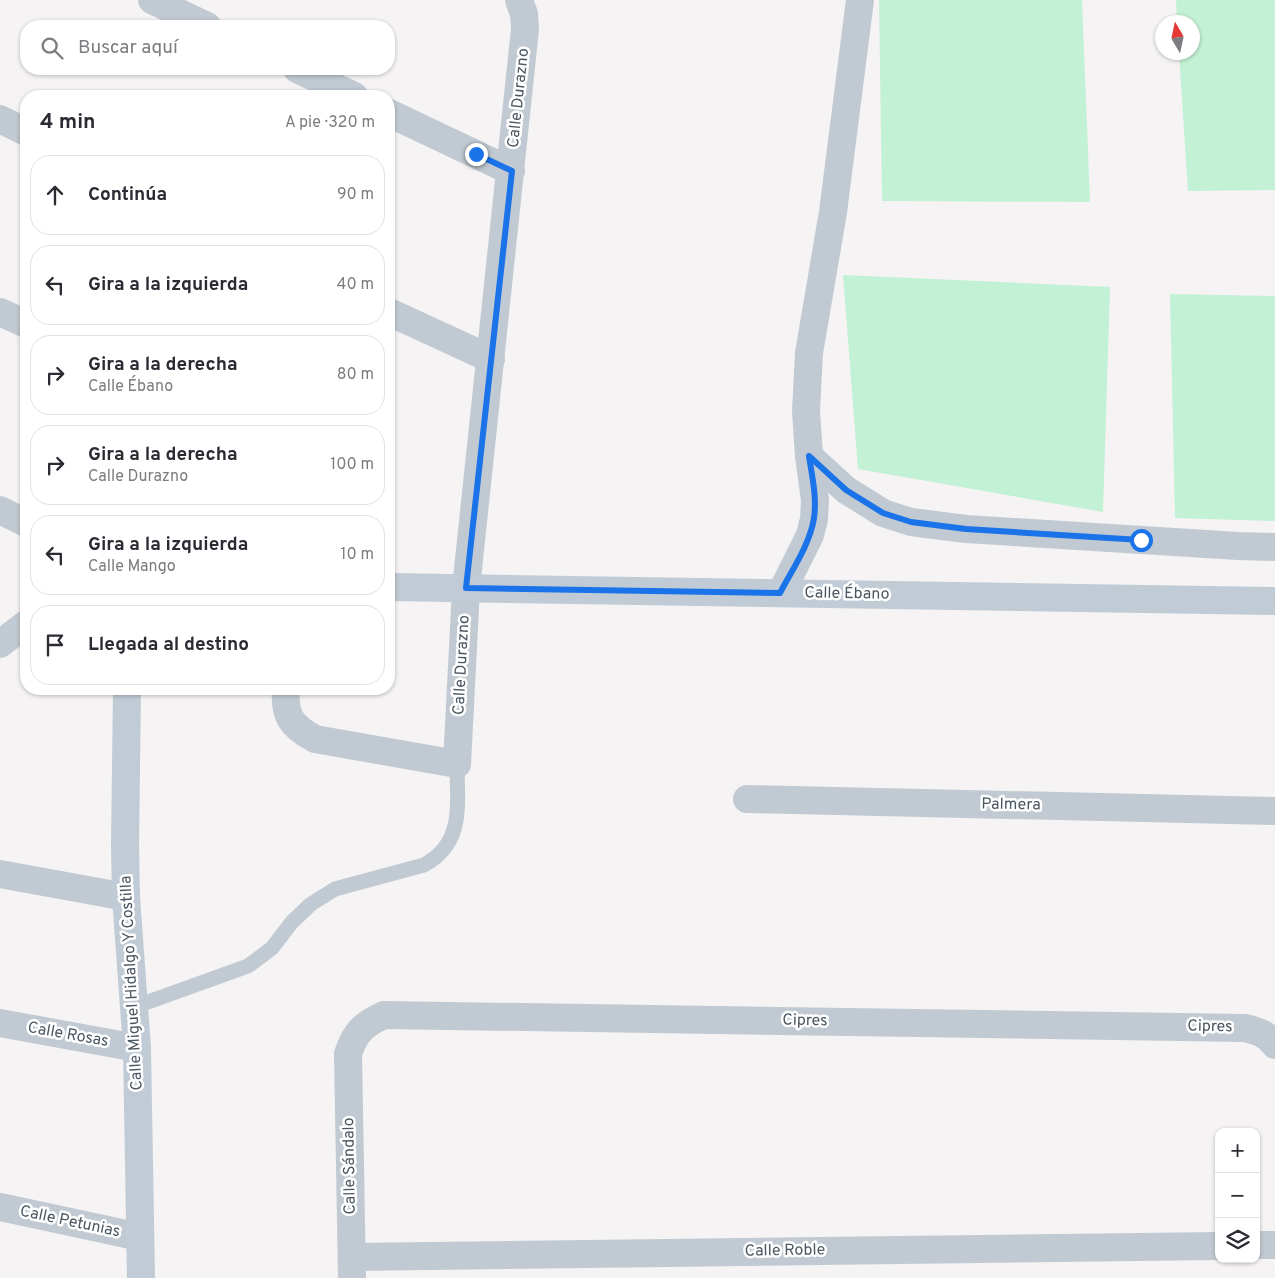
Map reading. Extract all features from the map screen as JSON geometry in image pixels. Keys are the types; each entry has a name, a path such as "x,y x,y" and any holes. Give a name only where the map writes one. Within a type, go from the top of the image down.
{"street":[{"path":"152,0 194,20"},
{"name":"Calle Durazno","path":"457,764 466,588 526,30 524,14 519,0"},
{"path":"780,593 810,535 814,518 815,500 809,456 806,411 809,352 834,212 860,0"},
{"path":"309,75 341,90"},
{"path":"395,115 512,171"},
{"path":"0,119 20,129"},
{"path":"0,312 20,321"},
{"path":"395,315 491,359"},
{"path":"809,456 846,490 883,513 911,522 966,529 1275,547"},
{"path":"0,510 20,520"},
{"name":"Calle Ébano","path":"395,587 1275,601"},
{"path":"0,644 20,629"},
{"name":"Calle Miguel Hidalgo Y Costilla","path":"127,695 126,897 137,1048 141,1278"},
{"path":"286,696 288,713 294,725 315,739 457,764"},
{"name":"Palmera","path":"747,799 1275,811"},
{"path":"0,874 126,897"},
{"name":"Cipres","path":"348,1054 352,1042 359,1031 369,1022 384,1015 1245,1028 1268,1036 1275,1045"},
{"name":"Calle Rosas","path":"0,1023 137,1048"},
{"name":"Calle Sándalo","path":"348,1054 352,1267"},
{"name":"Calle Petunias","path":"0,1207 140,1237"},
{"path":"1260,1245 1275,1245"},
{"name":"Calle Roble","path":"352,1267 1215,1246"}],"lane":[{"path":"134,1007 248,966 272,948 292,922 311,904 334,889 424,866 432,861 447,847 453,836 457,811 457,764"}],"green space":[{"path":"879,0 1082,0 1090,202 882,201"},
{"path":"1176,0 1275,0 1275,190 1188,191 1179,60 1200,60 1200,15 1177,15"},
{"path":"843,275 1110,287 1103,512 858,469"},
{"path":"1170,294 1275,296 1275,521 1175,518"}],"route":[{"path":"476,154 512,171 466,588 780,593 810,535 814,518 815,500 809,456 846,490 883,513 911,522 966,529 1141,540"}]}
